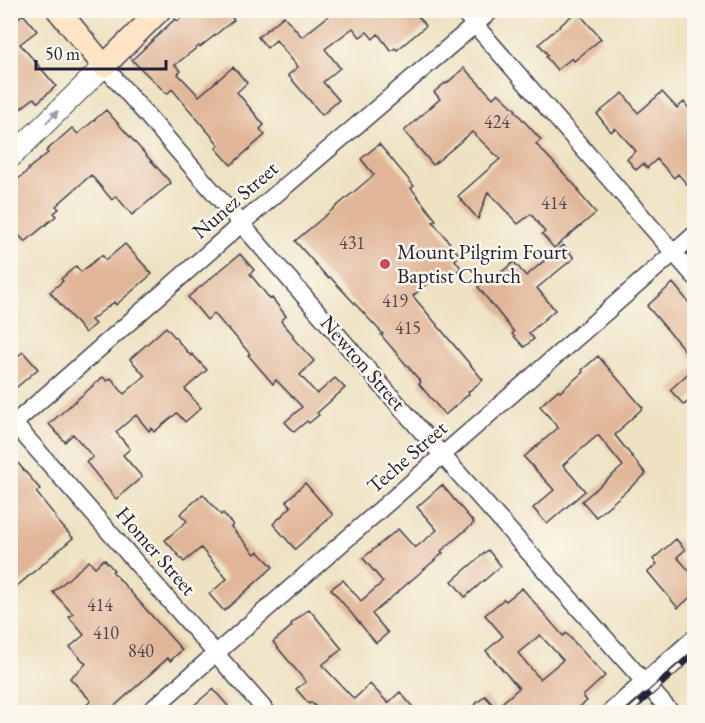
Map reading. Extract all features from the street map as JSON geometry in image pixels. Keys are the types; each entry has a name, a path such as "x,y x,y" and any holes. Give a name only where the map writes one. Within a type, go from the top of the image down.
{"main road":[{"name":"Newton Street","path":"58,10 104,66"},
{"path":"104,66 160,10"}],"street":[{"path":"462,10 694,276"},
{"name":"Nunez Street","path":"12,423 492,10"},
{"path":"10,158 104,66"},
{"name":"Newton Street","path":"104,66 443,456 671,712"},
{"name":"Teche Street","path":"149,712 694,235"},
{"name":"Homer Street","path":"12,423 267,712"},
{"path":"610,712 694,638"}],"building":[{"path":"190,10 226,10 234,20 175,65 181,71 178,74 199,96 233,67 247,83 237,92 264,125 260,129 265,135 231,165 216,148 219,145 172,89 167,94 132,60 175,19 178,21"},
{"path":"336,10 413,10 426,26 397,50 395,48 391,51 378,34 373,39 367,32 360,37 353,28 325,49 340,68 323,82 339,100 322,115 288,75 298,67 276,40 267,48 258,37 284,16 302,37"},
{"path":"577,11 601,39 574,61 572,58 557,70 539,44"},
{"path":"23,14 37,31 20,44 56,86 38,102 34,98 10,117 10,25"},
{"path":"464,68 493,98 498,93 516,110 541,140 536,144 580,191 578,192 596,213 554,248 542,234 545,232 531,214 518,224 488,192 478,219 458,196 500,159 472,132 433,165 404,131 440,99 434,92"},
{"path":"662,92 677,108 684,102 694,115 694,192 678,174 674,178 657,159 647,168 643,164 636,170 627,159 636,151 615,128 611,132 597,114 623,93 638,113"},
{"path":"106,110 171,183 132,215 116,196 112,200 91,175 56,206 59,209 54,213 56,216 25,242 10,225 10,186 48,153 46,151 72,128 78,134"},
{"path":"379,144 414,186 411,188 436,220 433,222 460,256 455,260 461,268 444,281 438,274 413,296 483,380 445,415 419,384 421,382 381,335 383,334 295,241 374,175 361,159"},
{"path":"125,244 152,274 116,305 114,302 91,320 95,324 85,333 50,292 76,266 81,272 102,255 106,260"},
{"path":"563,245 574,258 537,288 555,310 529,333 534,339 524,347 478,287 514,262 526,276"},
{"path":"240,254 254,270 250,274 286,316 281,321 294,336 292,337 314,361 300,375 317,394 335,378 345,388 317,413 319,415 294,432 285,422 302,407 276,380 273,384 214,313 207,320 188,297"},
{"path":"673,283 694,309 694,361 647,306"},
{"path":"166,327 191,356 192,354 207,370 185,389 201,408 185,422 177,413 154,432 151,428 149,431 136,415 116,432 130,449 123,455 142,477 116,499 86,462 93,457 73,434 65,442 49,424 103,377 107,381 111,378 124,394 145,376 130,359"},
{"path":"23,352 38,369 17,387 10,380 10,362"},
{"path":"598,356 643,408 615,435 646,474 596,517 582,501 623,466 598,435 563,465 585,491 547,524 533,508 554,490 524,457 558,428 540,406 558,390 560,392"},
{"path":"694,368 694,396 684,405 670,390"},
{"path":"10,454 40,489 36,492 73,538 10,592"},
{"path":"305,483 333,515 295,549 273,524 291,507 286,501"},
{"path":"442,485 474,523 372,614 388,633 376,643 331,589 343,580 361,601 383,582 363,558 398,529 415,548 437,530 417,507"},
{"path":"203,494 221,515 223,513 233,525 231,527 255,554 258,551 273,567 224,611 209,594 227,579 201,548 184,562 165,540 187,521 180,514"},
{"path":"676,539 685,550 677,557 694,576 694,594 678,608 648,572 657,564 653,559"},
{"path":"488,550 501,566 465,597 452,581"},
{"path":"104,559 182,650 170,661 168,658 108,712 78,712 91,701 70,678 86,664 70,647 84,635 69,617 73,614 53,592 89,561 95,567"},
{"path":"522,588 563,636 566,633 605,676 583,696 587,701 573,712 466,712 485,696 496,708 519,688 486,651 503,636 485,615 504,599 506,601","holes":["540,635 563,660 540,679 518,653"]},
{"path":"309,609 342,649 322,665 354,699 370,684 388,703 400,692 417,712 321,712 311,702 309,704 296,689 306,682 273,642"},
{"path":"213,689 228,706 221,712 186,712"}],"railway":[{"path":"629,712 694,654"}],"place":[{"name":"Mount Pilgrim Fourt Baptist Church","path":"385,264"}]}
